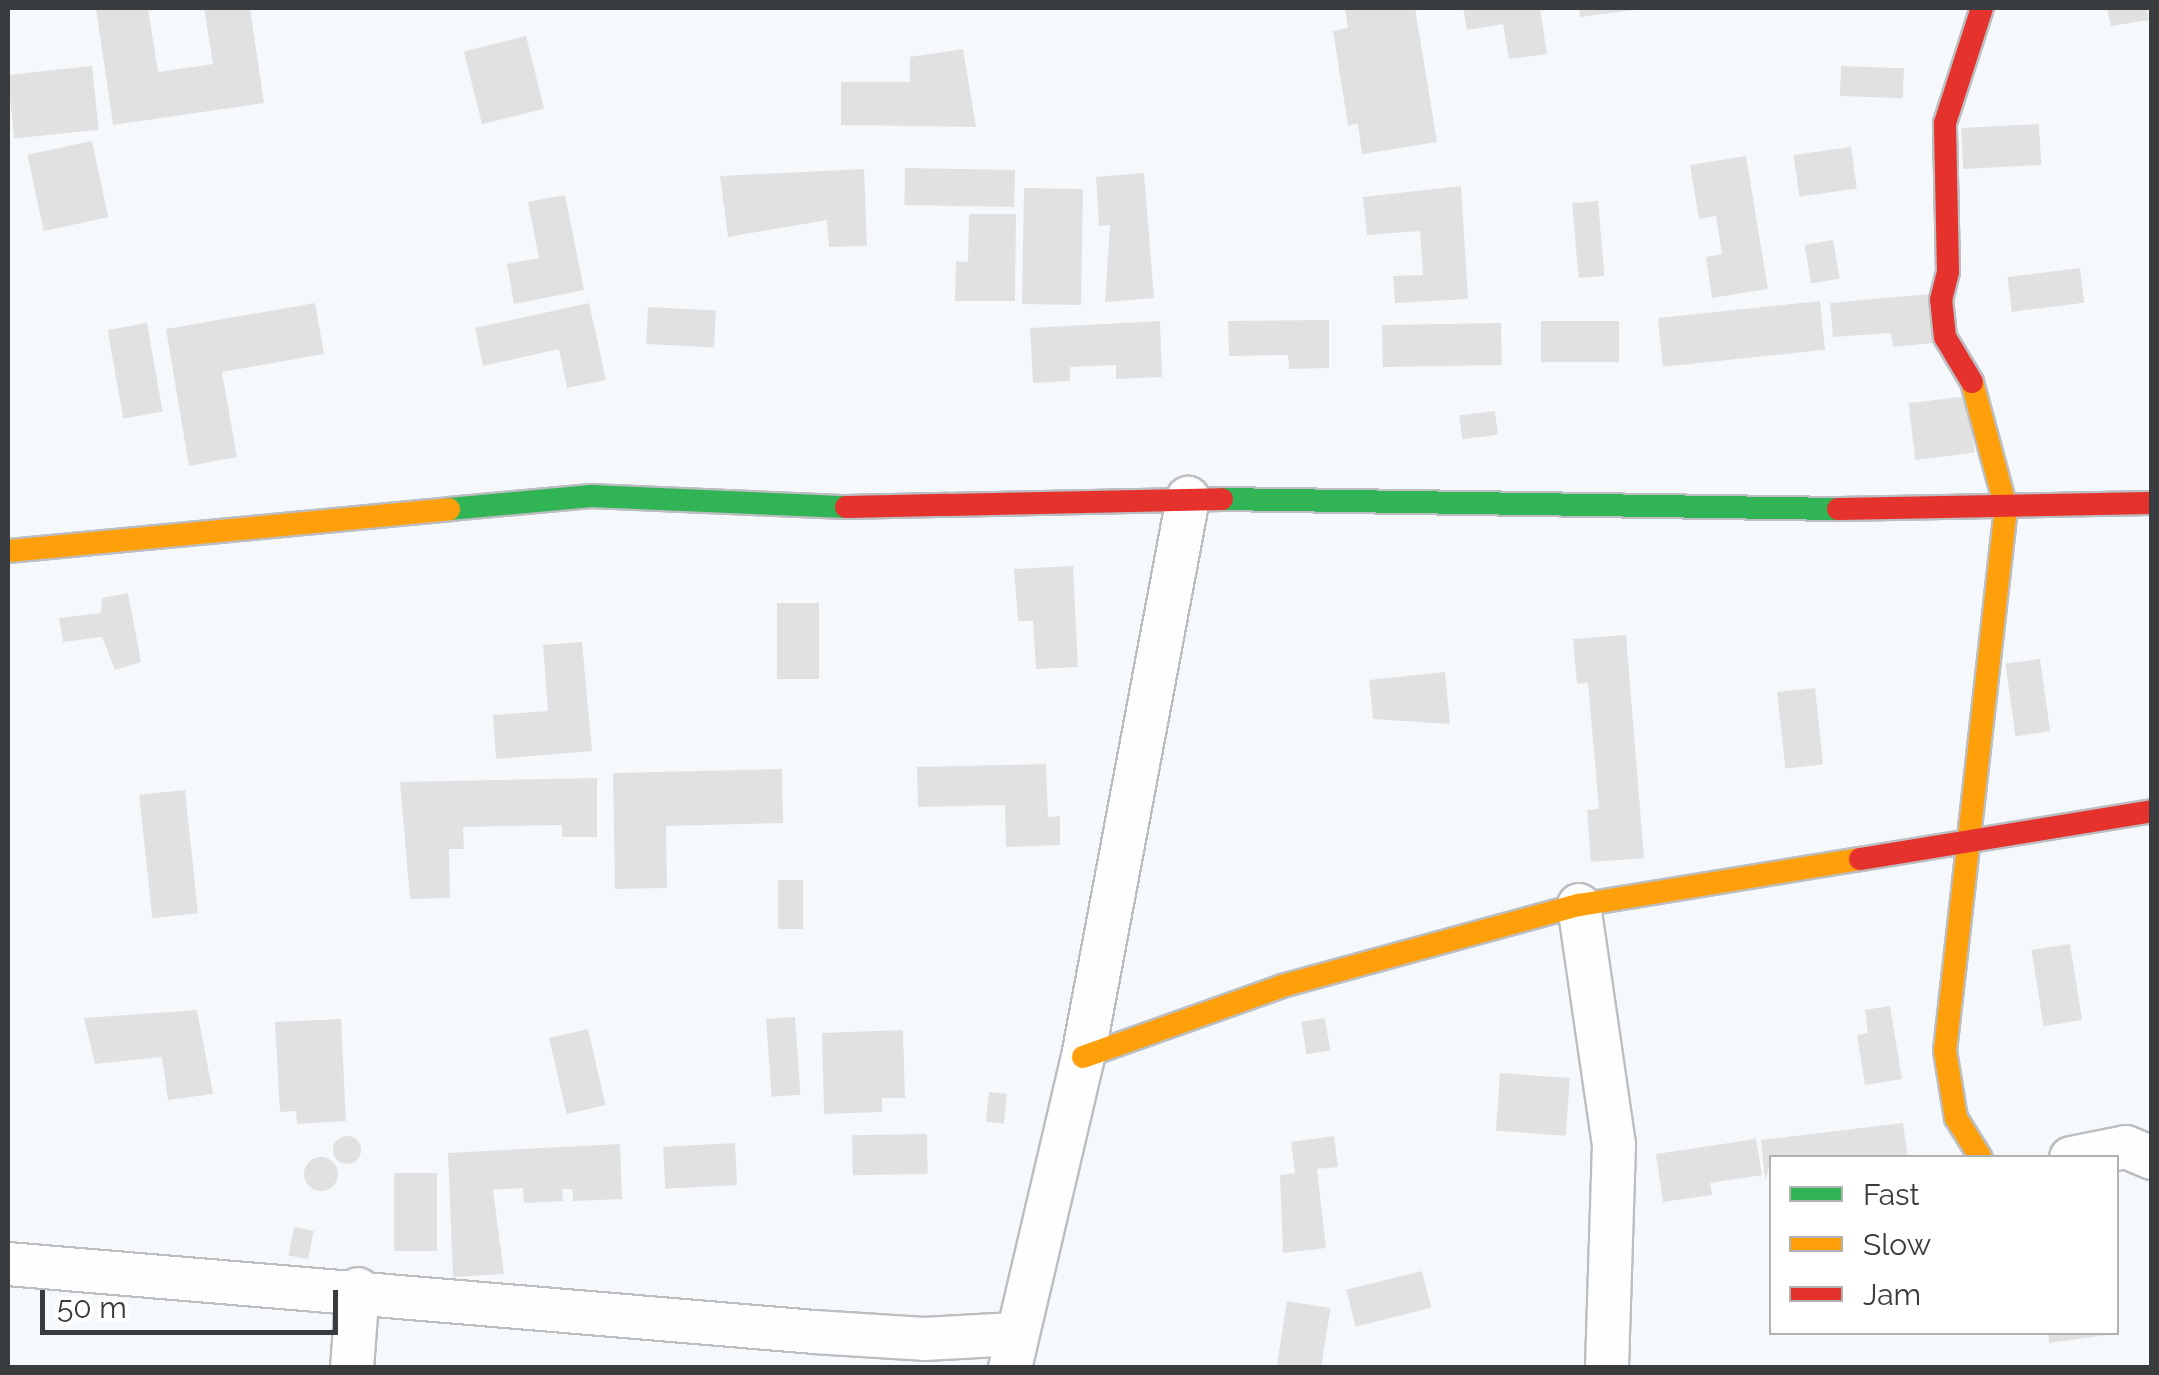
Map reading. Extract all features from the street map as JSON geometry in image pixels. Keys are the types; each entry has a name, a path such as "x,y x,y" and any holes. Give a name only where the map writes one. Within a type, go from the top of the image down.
{"street":[{"path":"1979,1155 1956,1118 1945,1051 2006,508 1970,374 1944,337 1941,300 1948,271 1945,123 1982,8"},
{"path":"8,551 590,496 770,509 1188,498 1722,511 2152,503"},
{"path":"8,1264 358,1290 924,1339 1013,1351 1083,1058 1188,498"},
{"path":"1083,1058 1282,986 1579,904 2152,811"},
{"path":"1579,904 1614,1144 1607,1368"},
{"path":"2086,1155 2126,1147 2152,1158"},
{"path":"352,1368 358,1290"}],"building":[{"path":"96,8 148,8 158,72 213,64 204,8 250,8 264,103 113,125"},
{"path":"1345,8 1415,8 1437,142 1362,154 1358,124 1348,125 1333,31 1348,28"},
{"path":"1463,8 1540,8 1547,54 1509,59 1503,24 1467,30"},
{"path":"1579,8 1634,8 1634,10 1580,17"},
{"path":"2107,8 2147,8 2149,20 2111,26"},
{"path":"526,36 544,109 482,124 464,51"},
{"path":"963,49 976,127 841,125 841,82 910,82 910,57"},
{"path":"92,66 99,130 14,139 8,75"},
{"path":"1841,66 1904,68 1903,98 1840,96"},
{"path":"2039,124 2041,165 1963,169 1961,128"},
{"path":"92,141 108,217 44,231 27,155"},
{"path":"1851,147 1857,189 1799,197 1794,155"},
{"path":"1746,156 1768,289 1712,298 1706,257 1722,254 1716,216 1699,219 1690,165"},
{"path":"905,168 1015,170 1014,207 904,205"},
{"path":"864,169 867,246 829,247 827,220 728,237 720,176"},
{"path":"1144,173 1154,298 1105,302 1110,225 1099,226 1096,177"},
{"path":"1461,186 1468,299 1395,303 1393,276 1423,275 1420,231 1367,235 1363,197"},
{"path":"1024,188 1083,189 1081,305 1022,304"},
{"path":"565,195 584,290 514,304 507,264 539,258 528,202"},
{"path":"1598,201 1605,276 1579,278 1572,203"},
{"path":"969,214 1016,214 1015,301 955,301 956,261 968,262"},
{"path":"1833,240 1840,278 1811,283 1804,245"},
{"path":"2080,268 2084,303 2012,312 2008,277"},
{"path":"1929,294 1933,343 1893,347 1891,333 1833,337 1830,303"},
{"path":"1820,301 1825,350 1663,367 1658,318"},
{"path":"315,303 324,354 222,372 237,457 189,466 166,329"},
{"path":"589,303 606,380 567,388 559,349 483,366 475,328"},
{"path":"648,307 716,311 714,348 646,344"},
{"path":"1329,320 1329,368 1289,369 1288,355 1229,356 1228,321"},
{"path":"1160,321 1162,377 1116,379 1116,365 1070,367 1070,381 1033,383 1030,328"},
{"path":"1541,321 1619,321 1619,362 1541,362"},
{"path":"147,323 163,412 123,419 108,330"},
{"path":"1501,323 1502,365 1383,367 1382,325"},
{"path":"1968,396 1975,453 1915,460 1908,403"},
{"path":"1495,411 1498,435 1462,439 1459,415"},
{"path":"1073,566 1078,667 1036,669 1033,621 1018,621 1014,569"},
{"path":"128,593 141,662 115,670 102,637 63,642 59,618 101,613 102,598"},
{"path":"777,603 819,603 819,679 777,679"},
{"path":"1626,635 1644,858 1591,862 1587,810 1599,809 1588,683 1577,684 1573,639"},
{"path":"582,642 592,751 496,759 493,715 548,711 543,645"},
{"path":"2040,659 2050,731 2016,736 2005,664"},
{"path":"1445,672 1450,724 1373,719 1369,680"},
{"path":"1815,688 1823,765 1785,769 1777,692"},
{"path":"1046,764 1048,817 1060,816 1060,845 1006,847 1005,805 918,807 917,767"},
{"path":"782,769 783,823 666,826 667,888 615,889 613,773"},
{"path":"597,778 597,837 562,837 562,825 463,827 464,849 449,849 450,898 410,899 400,782"},
{"path":"185,790 198,913 152,918 139,795"},
{"path":"778,880 803,880 803,929 778,929"},
{"path":"2070,944 2082,1020 2044,1026 2031,950"},
{"path":"1890,1006 1902,1079 1865,1085 1857,1035 1868,1033 1865,1010"},
{"path":"197,1010 213,1094 168,1100 162,1057 95,1064 84,1018"},
{"path":"795,1017 800,1095 772,1097 766,1019"},
{"path":"1325,1018 1330,1051 1306,1054 1301,1022"},
{"path":"341,1019 346,1121 297,1124 296,1111 280,1112 275,1022"},
{"path":"588,1029 606,1105 567,1114 549,1038"},
{"path":"903,1030 905,1098 882,1098 882,1112 824,1114 822,1033"},
{"path":"1500,1073 1570,1078 1566,1136 1496,1131"},
{"path":"989,1092 1007,1094 1004,1124 986,1122"},
{"path":"1903,1123 1908,1155 1769,1155 1765,1180 1761,1140"},
{"path":"927,1134 928,1174 853,1175 852,1135"},
{"path":"347,1136 357,1140 361,1150 357,1160 347,1164 337,1160 333,1150 337,1140"},
{"path":"1334,1136 1338,1167 1317,1169 1326,1248 1283,1253 1280,1175 1295,1173 1291,1142"},
{"path":"1756,1139 1762,1175 1710,1183 1712,1195 1663,1202 1656,1154"},
{"path":"735,1143 737,1185 665,1189 663,1147"},
{"path":"620,1144 622,1199 573,1201 572,1189 562,1189 563,1201 524,1203 523,1188 493,1190 504,1274 453,1277 448,1153"},
{"path":"321,1157 333,1162 338,1174 333,1186 321,1191 309,1186 304,1174 309,1162"},
{"path":"394,1173 437,1173 437,1251 394,1251"},
{"path":"294,1227 314,1231 308,1259 288,1255"},
{"path":"1422,1271 1431,1308 1356,1327 1346,1290"},
{"path":"1287,1301 1330,1308 1321,1368 1276,1368"},
{"path":"2048,1335 2107,1335 2049,1343"}],"traffic: fast":[{"path":"449,509 591,496 846,507"},
{"path":"1222,499 1838,509"}],"traffic: slow":[{"path":"1972,382 2006,508 1945,1051 1956,1118 1979,1155"},
{"path":"8,551 449,509"},
{"path":"1083,1057 1282,986 1579,905 1860,859"}],"traffic: jam":[{"path":"1972,382 1945,337 1941,300 1948,271 1945,123 1982,8"},
{"path":"846,507 1222,499"},
{"path":"1838,509 2152,503"},
{"path":"1860,859 2152,811"}]}
